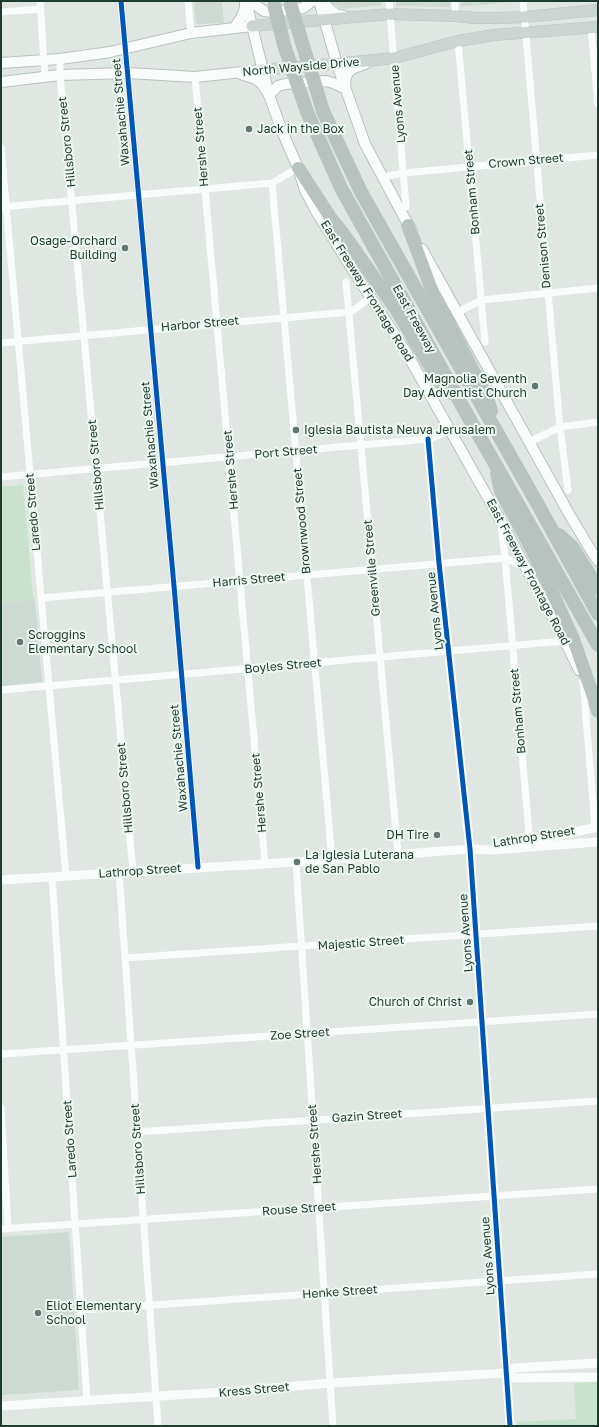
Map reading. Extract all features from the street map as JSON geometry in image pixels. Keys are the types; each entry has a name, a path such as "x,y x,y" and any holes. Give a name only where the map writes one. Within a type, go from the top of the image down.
{"highway":[{"name":"East Freeway","path":"290,2 323,111 361,192 495,427 598,614"},
{"name":"East Freeway","path":"273,3 286,51 307,112 341,188 458,399 598,645"},
{"path":"298,168 331,219 396,309 439,381 458,399"},
{"path":"408,225 434,295 488,398 495,427"},
{"path":"494,461 501,491 534,553 573,639 598,711"},
{"path":"551,527 572,548 598,588"}],"main road":[{"path":"234,28 241,18 245,8 245,1"},
{"name":"East Freeway Frontage Road","path":"245,1 269,95 282,131 316,211 406,352 450,429 501,521 520,563 565,641 598,716"},
{"path":"250,1 264,10 273,12 302,8 312,1"},
{"path":"319,1 344,88 365,144 456,313 568,512 597,558"},
{"path":"323,1 330,10 336,14 350,18"},
{"path":"1,63 104,53 191,33 252,26 390,14 475,18 524,17 598,10"},
{"name":"North Wayside Drive","path":"1,82 60,75 128,73 195,77 394,58 458,42 494,35 526,34 594,28"},
{"path":"344,88 346,76 351,69 376,60"},
{"path":"237,73 256,79 262,84 269,95 278,86 284,84 326,81 344,88"}],"street":[{"path":"40,1 45,77"},
{"name":"Waxahachie Street","path":"121,1 198,867"},
{"path":"188,1 191,33"},
{"name":"Lyons Avenue","path":"389,1 406,207"},
{"path":"454,1 455,16"},
{"name":"Denison Street","path":"523,1 560,427 568,490"},
{"path":"1,12 41,9"},
{"path":"594,28 598,104"},
{"name":"Bonham Street","path":"458,42 486,342"},
{"name":"Hillsboro Street","path":"60,58 60,75 133,871"},
{"name":"Hershe Street","path":"195,77 204,189 249,669 265,863"},
{"name":"Laredo Street","path":"1,148 3,207 18,341 66,876"},
{"name":"Crown Street","path":"383,178 404,173 598,155"},
{"path":"3,207 272,183 298,168"},
{"name":"Brownwood Street","path":"272,183 332,859"},
{"name":"Greenville Street","path":"346,282 350,312 398,854"},
{"path":"456,313 482,300 598,288"},
{"path":"350,312 371,297"},
{"name":"Harbor Street","path":"1,343 350,312"},
{"path":"529,442 560,427 598,422"},
{"path":"428,439 450,429"},
{"name":"Lyons Avenue","path":"428,439 439,563 470,849 510,1426"},
{"name":"Port Street","path":"1,477 163,464 428,439"},
{"name":"Bonham Street","path":"501,521 530,844"},
{"path":"505,558 520,563 507,575"},
{"name":"Harris Street","path":"41,598 505,558"},
{"name":"Boyles Street","path":"1,690 565,641"},
{"path":"583,679 596,827"},
{"name":"Lathrop Street","path":"530,844 596,827"},
{"name":"Lathrop Street","path":"1,880 296,862 470,849 490,844 598,842"},
{"name":"Hershe Street","path":"296,862 333,1426"},
{"name":"Hillsboro Street","path":"119,872 132,1045 148,1305 158,1426"},
{"name":"Laredo Street","path":"52,877 87,1401"},
{"name":"Majestic Street","path":"125,958 598,926"},
{"name":"Zoe Street","path":"1,1054 598,1014"},
{"name":"Gazin Street","path":"137,1132 598,1101"},
{"path":"1,1108 5,1229"},
{"name":"Rouse Street","path":"5,1229 598,1189"},
{"name":"Henke Street","path":"82,1310 598,1274"},
{"path":"598,1363 598,1377"},
{"name":"Kress Street","path":"1,1406 156,1397 331,1383 506,1373 514,1368 598,1363"},
{"name":"Kress Street","path":"506,1373 514,1378 598,1377"}],"shaded area":[{"path":"194,1 222,1 224,23 196,24"},
{"path":"332,1 381,1 381,5 343,9 333,4"},
{"path":"396,1 450,1 450,7 396,6"},
{"path":"461,1 519,1 461,7"},
{"name":"Scroggins Elementary School","path":"35,599 42,682 1,686 1,602"},
{"name":"Eliot Elementary School","path":"69,1232 79,1390 1,1395 1,1237"}],"green space":[{"path":"23,485 33,595 35,599 1,602 1,487"},
{"path":"598,1382 598,1426 518,1426 517,1422 576,1419 574,1383"}],"cycle path":[{"path":"121,1 198,867"},
{"path":"428,439 439,563 470,849 510,1426"}],"place":[{"name":"Jack in the Box","path":"249,129"},
{"name":"Osage-Orchard Building","path":"125,248"},
{"name":"Magnolia Seventh Day Adventist Church","path":"535,386"},
{"name":"Iglesia Bautista Neuva Jerusalem","path":"296,430"},
{"name":"Scroggins Elementary School","path":"20,642"},
{"name":"DH Tire","path":"437,835"},
{"name":"La Iglesia Luterana de San Pablo","path":"297,862"},
{"name":"Church of Christ","path":"470,1002"},
{"name":"Eliot Elementary School","path":"38,1313"}]}
